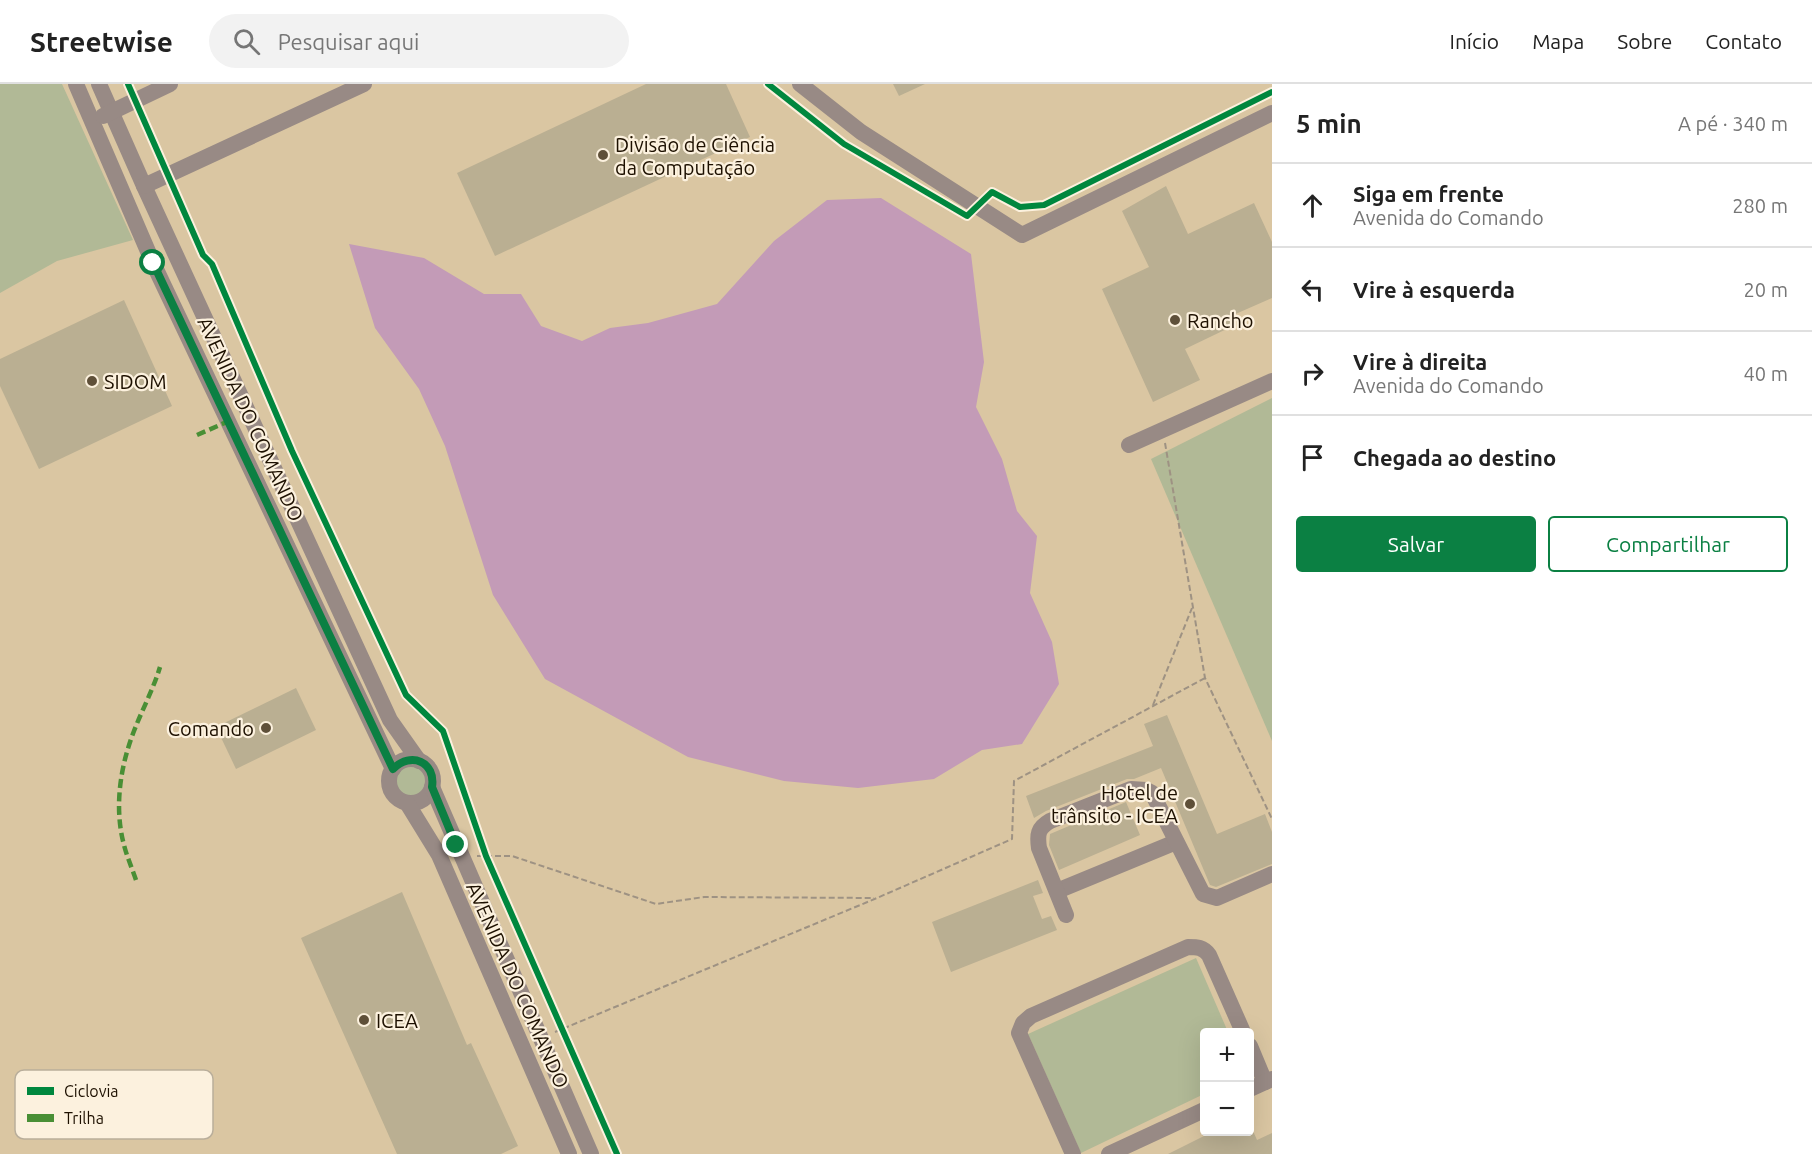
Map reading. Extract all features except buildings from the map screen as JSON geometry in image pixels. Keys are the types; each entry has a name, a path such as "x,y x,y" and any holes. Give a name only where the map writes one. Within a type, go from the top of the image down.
{"lane":[{"name":"AVENIDA DO COMANDO","path":"76,84 153,263 393,769"},
{"name":"AVENIDA DO COMANDO","path":"99,84 390,720 419,761"},
{"path":"92,121 170,84"},
{"path":"144,186 364,84"},
{"path":"800,84 861,132 1022,235 1272,112"},
{"path":"1129,445 1272,381"},
{"path":"405,760 419,761 429,769 433,781 432,787 425,798 414,803 407,803 396,797 390,787 390,775 393,769 405,760"},
{"name":"AVENIDA DO COMANDO","path":"432,787 591,1154"},
{"path":"1066,915 1039,848 1037,837 1039,830 1050,821 1131,789 1146,790 1152,793 1203,894 1217,898 1272,874"},
{"name":"AVENIDA DO COMANDO","path":"407,803 439,855 569,1154"},
{"path":"1057,891 1176,842"},
{"path":"1073,1154 1019,1033 1023,1023 1031,1016 1188,947 1196,947 1204,949 1209,955 1242,1028"},
{"path":"1254,1053 1269,1080 1254,1087"},
{"path":"1109,1154 1200,1112"}],"path":[{"path":"1163,429 1205,678 1272,819"},
{"path":"1153,706 1192,608"},
{"path":"540,1038 877,898 1012,839 1014,781 1205,678"},
{"path":"483,846 491,867"},
{"path":"461,856 512,856 656,904 705,897 877,898"},
{"path":"556,1018 566,1040"}],"green space":[{"path":"0,84 62,84 133,240 57,261 0,293"},
{"path":"1272,398 1272,741 1151,459"},
{"path":"411,763 424,768 429,781 424,794 411,799 398,794 393,781 398,768"},
{"path":"1196,958 1226,1028 1200,1028 1200,1096 1081,1153 1028,1034"}],"shaded area":[{"path":"881,198 971,254 984,362 976,407 1002,459 1017,511 1037,536 1030,593 1052,642 1059,684 1022,744 982,750 934,779 858,788 784,781 688,757 545,679 493,595 445,446 419,389 375,328 349,244 424,258 484,294 521,294 541,326 582,341 610,328 648,323 717,304 774,241 827,200"}],"marked path":[{"path":"197,435 229,421"},
{"path":"136,880 121,831 120,788 129,745 160,667"}],"cycle path":[{"path":"128,84 203,255 212,264 292,451 406,695 443,731 486,856 617,1154"},
{"path":"768,84 844,144 967,216 992,192 1020,207 1044,205 1272,92"}],"place":[{"name":"Divisão de Ciência da Computação","path":"603,155"},
{"name":"Rancho","path":"1175,320"},
{"name":"SIDOM","path":"92,381"},
{"name":"Comando","path":"266,728"},
{"name":"Hotel de trânsito - ICEA","path":"1190,804"},
{"name":"ICEA","path":"364,1020"}],"route":[{"path":"153,263 393,769 405,760 425,764 432,775 432,787 456,845"}]}
